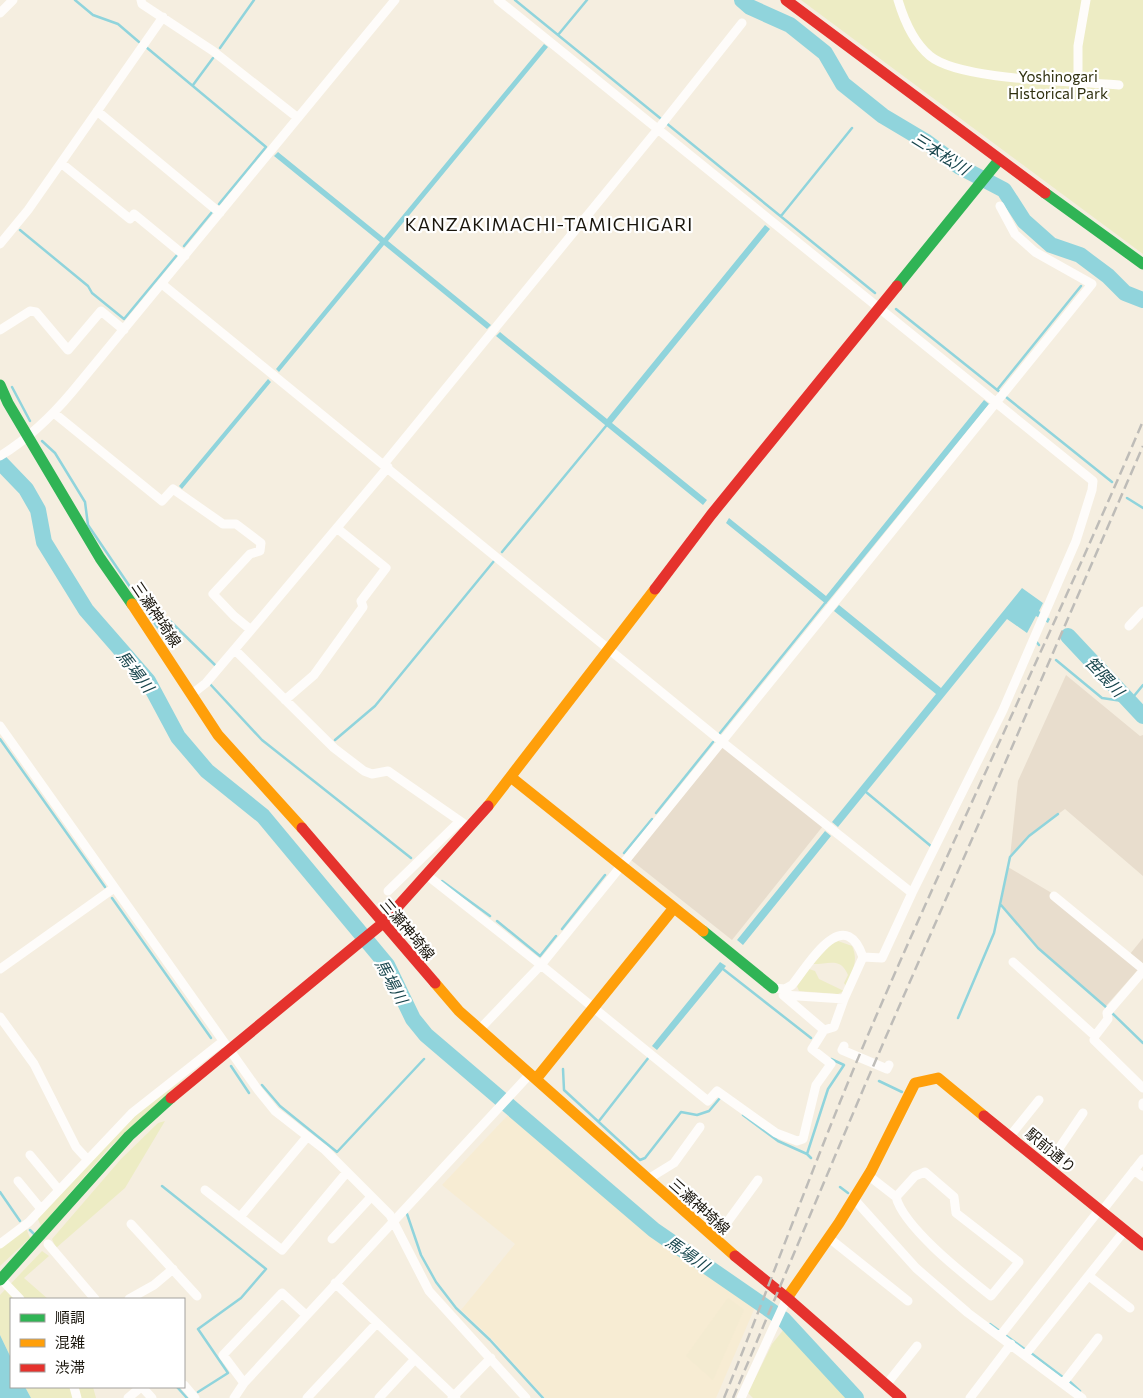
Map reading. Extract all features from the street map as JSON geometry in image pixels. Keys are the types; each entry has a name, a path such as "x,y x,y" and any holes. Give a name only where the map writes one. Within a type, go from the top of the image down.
{"street":[{"path":"0,13 13,0"},
{"path":"140,0 142,4 213,51 298,118"},
{"path":"0,456 22,442 54,413 395,0"},
{"path":"498,0 663,124 879,309 1000,397 1092,481 1092,490 1076,541 1003,710 912,893 882,958 863,957"},
{"path":"786,0 996,164 1143,264"},
{"path":"898,0 906,27 930,56 950,68 988,75 1119,85"},
{"path":"1078,82 1078,46 1086,0"},
{"path":"0,244 28,210 163,17"},
{"path":"192,694 206,683 338,529 386,466 742,24"},
{"path":"97,111 220,213"},
{"path":"61,162 130,218 134,214 185,256"},
{"path":"2,1238 29,1222 132,1113 225,1046 356,946 383,923 428,876 512,778 608,649 712,515 879,309 973,187 996,164"},
{"path":"479,1030 541,965 1092,284 1035,252 1015,234 1000,206"},
{"path":"162,284 721,741 912,893"},
{"path":"0,330 30,311 36,312 68,350 101,311 124,330"},
{"name":"三瀬神埼線","path":"0,385 27,436 100,558 218,735 298,823 429,978 479,1030 756,1275 784,1303 902,1398"},
{"path":"54,413 162,501 173,489 223,524 236,524 261,543 260,551 250,554 213,594 234,616 251,630"},
{"path":"285,700 314,675 363,607 361,601 386,568 338,529"},
{"path":"1128,626 1143,611"},
{"path":"235,650 334,748 364,771 372,774 388,771 470,828"},
{"path":"0,726 225,1046 275,1111 347,1172 394,1221 429,1291 455,1322 526,1398"},
{"path":"512,778 824,1030"},
{"path":"388,891 460,821"},
{"path":"428,876 708,1101 717,1091 776,1133 797,1141 803,1139 816,1085 831,1064 812,1049 824,1030 834,1027 863,957 859,946 848,936 838,935 826,941 792,985 785,989 773,988"},
{"path":"0,969 114,888"},
{"path":"1054,896 1143,970 1109,1011 1108,1019 1094,1040 1143,1088"},
{"path":"234,1398 244,1383 335,1283 511,1095 533,1077 594,1008 673,909"},
{"path":"1013,962 1095,1036"},
{"path":"783,996 844,999"},
{"path":"0,1017 34,1064 76,1147 87,1159"},
{"path":"19,1298 0,1279 48,1230 114,1150 148,1116 225,1046"},
{"path":"844,1046 842,1050 887,1069 888,1065"},
{"name":"駅前通り","path":"869,1176 896,1127 911,1088 915,1083 938,1078 1143,1245"},
{"path":"1010,1136 1039,1100"},
{"path":"1047,1166 1083,1113"},
{"path":"648,1179 674,1163 700,1127"},
{"path":"240,1217 307,1137"},
{"path":"30,1155 59,1190"},
{"path":"1002,1333 1143,1159"},
{"path":"1134,1170 1143,1177"},
{"path":"205,1190 282,1250 347,1172"},
{"path":"744,1396 784,1303 869,1176 896,1198 898,1205 910,1221 955,1267 991,1296 1019,1262 956,1213 954,1197 925,1172 915,1176 896,1198"},
{"path":"715,1239 758,1180"},
{"path":"18,1181 41,1209"},
{"path":"332,1239 372,1197"},
{"path":"854,1199 916,1268 968,1313 1002,1333 1011,1344 1028,1352 1066,1380 1082,1398"},
{"path":"29,1222 36,1230"},
{"path":"130,1224 197,1296"},
{"path":"1028,1352 1125,1230"},
{"path":"829,1238 908,1301"},
{"path":"48,1244 94,1298"},
{"path":"131,1298 154,1285 172,1269"},
{"path":"1089,1276 1130,1308"},
{"path":"335,1283 454,1397 490,1358"},
{"path":"244,1383 223,1355 282,1293 306,1315"},
{"path":"307,1398 377,1323"},
{"path":"1066,1380 1098,1338"},
{"path":"970,1398 1011,1344"},
{"path":"886,1385 917,1346"},
{"path":"379,1398 415,1359"},
{"path":"185,1386 195,1398"},
{"path":"128,1398 140,1388"},
{"path":"142,1388 152,1398"}],"shaded area":[{"path":"1066,675 1140,736 1143,735 1143,876 1065,809 1029,836 1010,857 1018,781"},
{"path":"722,746 823,826 732,940 631,860"},
{"path":"1008,867 1050,892 1130,954 1143,938 1143,964 1105,1007 1038,948 1001,905"},
{"path":"508,1115 658,1242 756,1305 716,1398 545,1398 491,1338 461,1310 515,1244 442,1185"}],"green space":[{"name":"Yoshinogari Historical Park","path":"801,0 1143,0 1143,254"},
{"path":"838,941 852,946 854,951 855,962 846,986 844,983 848,975 842,966 834,963 813,964 830,945"},
{"path":"809,969 815,971 819,979 844,991 838,994 799,991 797,986"},
{"path":"188,1076 110,1147 41,1226 37,1217 139,1112"},
{"path":"165,1121 125,1188 56,1248 52,1239 121,1159 158,1123"},
{"path":"26,1228 30,1238 0,1266 0,1248"},
{"path":"42,1251 49,1256 24,1278 47,1298 10,1298 10,1356 0,1335 0,1295"},
{"path":"784,1329 849,1398 753,1398 748,1393 772,1344"},
{"path":"26,1388 93,1388 96,1398 31,1398"}],"sand":[{"path":"728,1298 744,1310 713,1380 686,1356"}],"water":[{"path":"544,44 548,47 388,241 491,325 487,329 384,245 279,372 276,369 380,242 274,156 278,152 384,238"},
{"path":"765,225 770,229 612,423 707,500 703,505 496,336 500,332 607,419"},
{"path":"268,379 271,382 182,489 179,486"},
{"path":"984,400 989,404 826,604 726,523 729,518 826,596"},
{"path":"1022,588 1043,603 1039,611 1050,619 1048,623 1036,616 1027,633 1007,619 838,827 832,822 936,694 834,611 839,605 941,688"},
{"path":"825,831 831,836 743,945 737,940"},
{"path":"720,962 726,966 657,1050 652,1046"},
{"path":"0,1335 10,1356 10,1388 26,1388 31,1398 0,1398"}],"waterway":[{"path":"75,0 93,15 118,24 139,42"},
{"path":"220,48 254,0"},
{"path":"515,0 875,293"},
{"path":"558,35 587,0"},
{"name":"三本松川","path":"742,0 750,7 790,25 825,53 843,84 883,116 925,141 960,167 1004,190 1024,221 1051,245 1080,255 1108,276 1125,293 1143,300"},
{"path":"146,47 266,147 219,204"},
{"path":"193,85 213,58"},
{"path":"781,216 852,128"},
{"path":"184,246 212,212"},
{"path":"20,230 88,286 92,293 124,319 177,255"},
{"path":"997,390 1081,286"},
{"path":"896,309 1112,482"},
{"path":"12,387 30,421"},
{"path":"502,552 606,426"},
{"path":"42,441 55,453 85,502 88,525 158,628 170,621 215,665"},
{"name":"馬場川","path":"0,462 26,489 38,510 44,542 86,610 148,681 178,737 207,771 263,816 387,965 413,1019 426,1035 654,1230 783,1319 856,1398"},
{"path":"1127,498 1143,508"},
{"path":"335,740 375,706 494,561"},
{"path":"720,733 825,603"},
{"name":"笹隈川","path":"1068,636 1143,716"},
{"path":"1035,640 1039,645"},
{"path":"1056,660 1102,698 1129,702 1143,685"},
{"path":"210,684 262,740 411,858"},
{"path":"0,739 105,887"},
{"path":"656,813 713,742"},
{"path":"866,792 932,847"},
{"path":"958,1018 994,933 1010,857 1029,836 1058,814"},
{"path":"624,853 652,819"},
{"path":"562,929 605,875"},
{"path":"442,881 490,916"},
{"path":"112,898 211,1038"},
{"path":"1001,905 1038,948 1107,1008"},
{"path":"497,921 540,956 556,936"},
{"path":"723,969 811,1038"},
{"path":"1111,1012 1143,1043"},
{"path":"599,1121 649,1057"},
{"path":"262,1085 280,1106 337,1152 424,1059"},
{"path":"743,1115 778,1141 807,1154 828,1089 844,1065 831,1059"},
{"path":"231,1066 249,1093"},
{"path":"563,1069 564,1090 640,1160 645,1158 681,1112 697,1115 709,1111 720,1098"},
{"path":"879,1081 902,1092"},
{"path":"807,1154 811,1158"},
{"path":"162,1186 266,1269 241,1298 198,1329 228,1373 198,1392"},
{"path":"840,1187 848,1193"},
{"path":"0,1192 20,1221"},
{"path":"407,1214 421,1255 436,1282 456,1308 490,1340 543,1398"},
{"path":"30,1230 36,1236"},
{"path":"990,1324 1026,1350"},
{"path":"1031,1353 1064,1378"},
{"path":"1069,1381 1080,1391"},
{"path":"178,1388 187,1398"}],"railway":[{"path":"724,1398 874,1021 1077,572 1143,421"},
{"path":"733,1398 865,1085 1143,446"}],"traffic: fast":[{"path":"897,286 999,160"},
{"path":"1045,193 1143,264"},
{"path":"0,385 8,403 100,558 132,604"},
{"path":"703,931 773,988"},
{"path":"0,1280 129,1136 171,1098"}],"traffic: slow":[{"path":"488,806 655,589"},
{"path":"132,604 218,735 302,828"},
{"path":"512,778 703,931"},
{"path":"536,1079 673,909"},
{"path":"435,983 459,1011 735,1256"},
{"path":"787,1298 839,1223 871,1171 915,1083 938,1078 984,1116"}],"traffic: jam":[{"path":"786,0 1045,193"},
{"path":"655,589 711,515 897,286"},
{"path":"171,1098 383,923 488,806"},
{"path":"302,828 435,983"},
{"path":"984,1116 1143,1245"},
{"path":"735,1256 787,1298 901,1398"}],"district":[{"name":"KANZAKIMACHI-TAMICHIGARI","path":"549,224"}]}
